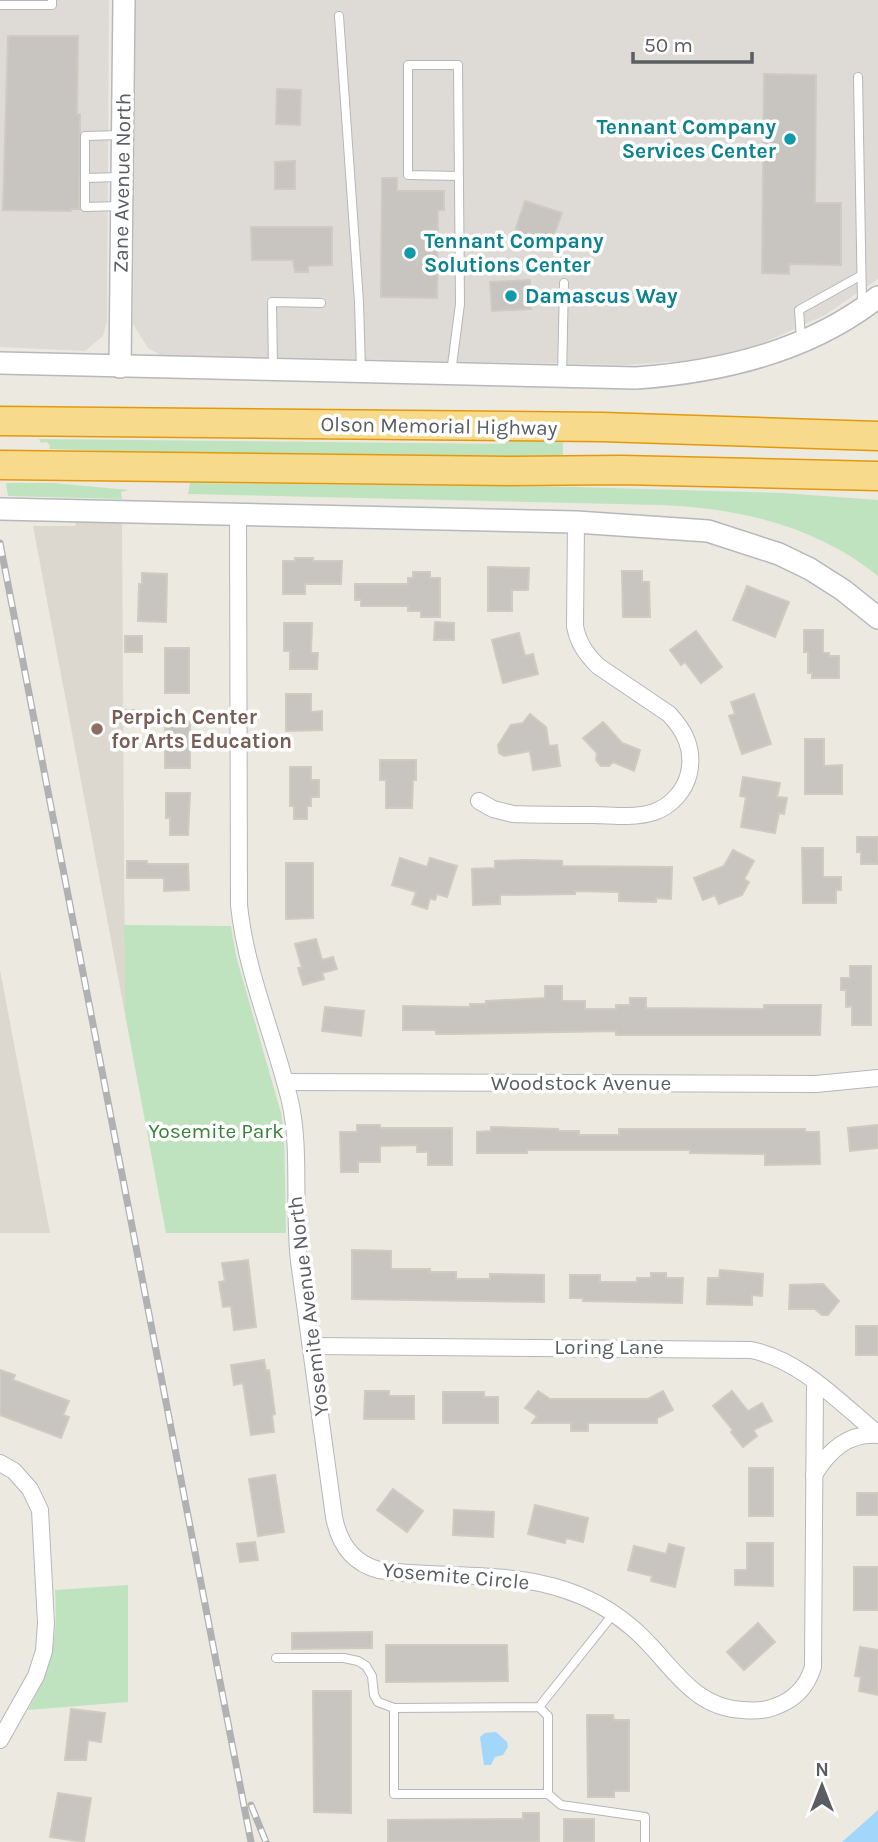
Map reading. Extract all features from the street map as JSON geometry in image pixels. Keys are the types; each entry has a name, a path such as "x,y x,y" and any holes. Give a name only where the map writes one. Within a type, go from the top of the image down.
{"highway":[{"name":"Olson Memorial Highway","path":"0,421 615,428 878,436"},
{"path":"821,433 878,430"},
{"name":"Olson Memorial Highway","path":"0,465 822,473 878,476"},
{"path":"822,473 878,482"}],"street":[{"name":"Zane Avenue North","path":"120,367 124,0"},
{"path":"0,363 636,378 684,375 742,362 802,342 870,304"},
{"path":"0,509 576,522 708,531 779,554 810,569 843,590 878,618"},
{"name":"Yosemite Avenue North","path":"238,513 240,916 248,961 285,1082 293,1125 296,1235 334,1517 341,1541 351,1555"},
{"path":"479,801 493,809 513,814 644,815 669,804 684,787 688,777 688,742 677,722 598,666 588,656 577,637 576,522"},
{"name":"Woodstock Avenue","path":"285,1082 816,1084 878,1078"},
{"name":"Loring Lane","path":"312,1346 738,1348 776,1356 803,1372 878,1434"},
{"name":"Yosemite Circle","path":"351,1555 362,1564 379,1570 532,1581 581,1595 614,1613 634,1629 687,1687 710,1703 737,1710 768,1710 795,1697 809,1678 814,1654 815,1383"},
{"path":"814,1475 833,1449 858,1436 878,1434"},
{"path":"0,1464 14,1471 30,1489 40,1510 46,1623 44,1651 36,1676 0,1740"}],"lane":[{"path":"0,5 52,5 52,0"},
{"path":"339,16 359,302 361,373"},
{"path":"451,373 460,304 459,176 458,65 408,65 408,175 459,176"},
{"path":"858,77 860,276 870,304"},
{"path":"123,135 85,136 85,207 123,206"},
{"path":"85,178 123,177"},
{"path":"802,342 799,310 860,276"},
{"path":"562,376 564,283"},
{"path":"273,370 272,302 321,303"},
{"path":"539,1707 614,1613"},
{"path":"276,1658 344,1658 358,1661 366,1666 372,1676 374,1695 378,1702 394,1709 539,1707 548,1716 548,1794"},
{"path":"394,1709 394,1794 548,1794 561,1805 645,1817 645,1842"}],"shaded area":[{"path":"0,0 109,0 107,321 103,336 85,351 0,347"},
{"path":"136,0 878,0 878,279 825,315 761,344 700,360 623,365 160,355 148,348 133,324"},
{"name":"Perpich Center for Arts Education","path":"75,521 122,522 125,1014 33,526 76,526"},
{"path":"0,970 50,1233 0,1233"}],"green space":[{"path":"506,436 563,438 563,456 508,459 228,455 49,449 47,442 41,443 39,439 505,444"},
{"path":"6,483 53,483 129,490 121,492 122,499 8,496"},
{"path":"190,483 576,487 783,493 878,500 878,576 829,544 803,532 719,510 661,505 188,494"},
{"name":"Yosemite Park","path":"124,925 231,926 236,956 281,1113 284,1133 286,1233 166,1233 125,1014"},
{"path":"128,1585 128,1702 28,1710 43,1680 52,1652 56,1623 55,1590"}],"water":[{"path":"496,1732 507,1742 508,1747 503,1755 495,1757 491,1765 484,1765 480,1737 485,1733"},
{"path":"878,1810 878,1842 842,1842"}],"building":[{"path":"8,36 78,36 79,209 3,210"},
{"name":"Tennant Company Services Center","path":"764,74 816,75 815,203 841,203 841,265 789,264 789,274 762,273"},
{"path":"277,89 301,90 300,125 276,124"},
{"path":"295,161 295,189 275,189 275,162"},
{"name":"Tennant Company Solutions Center","path":"382,178 397,178 397,191 444,191 444,210 438,210 437,298 381,297"},
{"path":"525,201 562,213 550,246 514,234"},
{"path":"251,227 332,227 332,265 308,266 308,272 295,272 293,260 252,260"},
{"name":"Damascus Way","path":"530,280 531,309 492,311 490,282"},
{"path":"295,558 342,561 341,584 305,584 305,594 283,594 283,561 295,561"},
{"path":"488,567 529,568 528,590 512,590 512,611 488,611"},
{"path":"622,571 642,571 642,582 649,582 650,617 623,617"},
{"path":"413,572 430,572 430,578 440,578 440,617 421,617 421,611 408,611 408,606 361,606 361,600 355,600 355,584 408,584 408,578 413,578"},
{"path":"142,573 167,574 166,622 138,621"},
{"path":"747,586 789,602 775,637 733,620"},
{"path":"435,622 454,623 454,640 434,640"},
{"path":"284,623 312,623 311,653 318,653 317,669 290,669 290,651 284,651"},
{"path":"804,630 823,630 823,653 839,656 839,678 812,678 812,673 808,673"},
{"path":"696,631 722,667 701,683 685,662 681,665 670,650"},
{"path":"519,633 525,656 533,654 538,674 503,683 492,640"},
{"path":"125,636 142,636 142,652 125,652"},
{"path":"165,648 189,648 189,693 165,693"},
{"path":"286,694 311,694 311,712 322,711 322,730 286,731"},
{"path":"754,694 771,744 742,754 729,716 735,714 731,702"},
{"path":"125,710 142,710 142,725 125,726"},
{"path":"530,714 546,727 549,746 557,745 560,766 533,770 530,751 504,756 499,753 498,745 511,725 523,723"},
{"path":"165,722 190,722 190,768 165,768"},
{"path":"603,722 622,743 640,750 634,771 613,762 609,766 601,766 596,760 597,753 583,738"},
{"path":"805,739 824,739 824,766 842,765 842,794 805,794"},
{"path":"380,760 416,760 412,808 386,808 386,780 380,780"},
{"path":"290,767 311,767 311,780 319,780 319,797 311,797 311,806 307,806 307,819 294,819 294,806 290,806"},
{"path":"743,777 780,783 777,797 787,798 784,814 779,813 775,833 741,827 746,797 740,796"},
{"path":"166,793 190,793 188,835 170,835 170,818 166,818"},
{"path":"857,837 878,837 878,864 861,864 861,852 857,852"},
{"path":"802,848 823,848 823,877 841,877 841,890 836,890 836,903 803,903"},
{"path":"733,850 754,861 744,879 749,882 742,895 719,904 715,895 703,900 694,878 724,866"},
{"path":"400,858 427,867 430,858 457,866 447,897 437,894 435,900 430,898 427,909 412,904 416,892 392,885"},
{"path":"127,861 188,864 189,890 164,891 164,878 127,878"},
{"path":"495,861 562,861 562,866 672,867 671,899 656,898 656,902 619,901 619,892 575,891 575,894 500,895 500,904 473,905 472,869 495,868"},
{"path":"286,863 313,863 313,918 286,919"},
{"path":"316,939 322,960 333,957 337,969 322,973 324,979 303,985 298,968 302,968 295,944"},
{"path":"850,966 871,966 871,1025 852,1025 852,1006 846,1007 846,990 841,990 841,978 850,978"},
{"path":"545,986 562,986 562,1001 585,1001 585,1009 616,1009 616,1005 630,1005 630,998 646,998 646,1008 764,1009 764,1005 821,1005 820,1035 616,1035 616,1031 436,1034 436,1030 403,1030 403,1006 470,1007 470,1004 486,1004 486,1001 545,998"},
{"path":"325,1007 364,1011 361,1036 322,1031"},
{"path":"357,1125 380,1125 380,1128 452,1128 452,1165 428,1165 428,1152 417,1152 417,1145 380,1146 380,1162 358,1162 358,1172 341,1172 340,1132 357,1132"},
{"path":"878,1125 878,1148 850,1151 848,1128"},
{"path":"491,1127 558,1129 579,1131 579,1135 619,1135 619,1129 805,1129 805,1132 819,1132 820,1164 765,1165 765,1154 690,1153 690,1150 527,1150 527,1153 477,1153 477,1132 491,1131"},
{"path":"352,1250 391,1251 391,1269 456,1272 456,1279 490,1279 490,1274 544,1275 544,1302 352,1299"},
{"path":"248,1260 256,1327 234,1330 231,1306 223,1307 219,1282 225,1281 222,1263"},
{"path":"720,1270 763,1274 762,1296 752,1295 752,1305 707,1304 708,1278 719,1278"},
{"path":"651,1273 666,1273 666,1278 683,1278 682,1303 583,1301 583,1298 570,1298 570,1275 600,1275 600,1282 637,1282 637,1278 651,1278"},
{"path":"823,1284 839,1301 828,1315 822,1315 815,1309 789,1309 790,1285"},
{"path":"856,1326 878,1326 878,1355 856,1355"},
{"path":"264,1360 266,1371 269,1370 275,1414 272,1415 274,1432 251,1435 243,1383 234,1385 231,1365"},
{"path":"0,1370 15,1375 13,1380 69,1401 63,1415 69,1417 61,1438 0,1415"},
{"path":"365,1391 389,1391 389,1396 414,1396 414,1419 364,1419"},
{"path":"538,1391 550,1399 648,1399 663,1391 673,1410 657,1418 657,1423 588,1423 588,1431 571,1431 571,1423 532,1423 537,1416 525,1408"},
{"path":"732,1391 748,1411 762,1403 772,1421 753,1430 757,1436 743,1447 713,1406"},
{"path":"443,1392 484,1392 484,1397 498,1397 498,1423 443,1423"},
{"path":"749,1468 773,1468 773,1516 749,1516"},
{"path":"275,1475 284,1532 258,1536 249,1479"},
{"path":"393,1489 423,1511 407,1532 377,1510"},
{"path":"857,1493 878,1493 878,1515 857,1515"},
{"path":"535,1505 588,1518 583,1542 566,1538 565,1543 528,1534"},
{"path":"454,1510 494,1512 493,1537 453,1535"},
{"path":"255,1542 258,1560 240,1562 237,1544"},
{"path":"747,1543 773,1543 773,1586 735,1585 735,1570 747,1570"},
{"path":"669,1544 684,1548 675,1587 651,1581 652,1576 628,1570 634,1546 666,1554"},
{"path":"854,1567 878,1567 878,1610 854,1610"},
{"path":"758,1623 775,1642 744,1670 727,1652"},
{"path":"372,1632 372,1648 292,1649 292,1633"},
{"path":"386,1645 507,1645 508,1681 386,1682"},
{"path":"860,1647 878,1650 878,1695 859,1691 861,1677 855,1676"},
{"path":"313,1691 351,1691 351,1813 314,1812"},
{"path":"71,1709 105,1713 101,1742 88,1740 86,1760 65,1760"},
{"path":"587,1715 613,1715 614,1720 629,1720 629,1791 614,1791 614,1797 588,1797"},
{"path":"58,1793 91,1798 84,1842 50,1837"},
{"path":"523,1813 539,1813 539,1842 388,1842 388,1820 523,1819"},
{"path":"564,1819 594,1819 594,1842 564,1842"}],"railway":[{"path":"0,543 251,1842"},
{"path":"251,1805 266,1842"}],"place":[{"name":"Tennant Company Services Center","path":"790,139"},
{"name":"Tennant Company Solutions Center","path":"410,253"},
{"name":"Damascus Way","path":"511,296"},
{"name":"Perpich Center for Arts Education","path":"97,729"}]}
